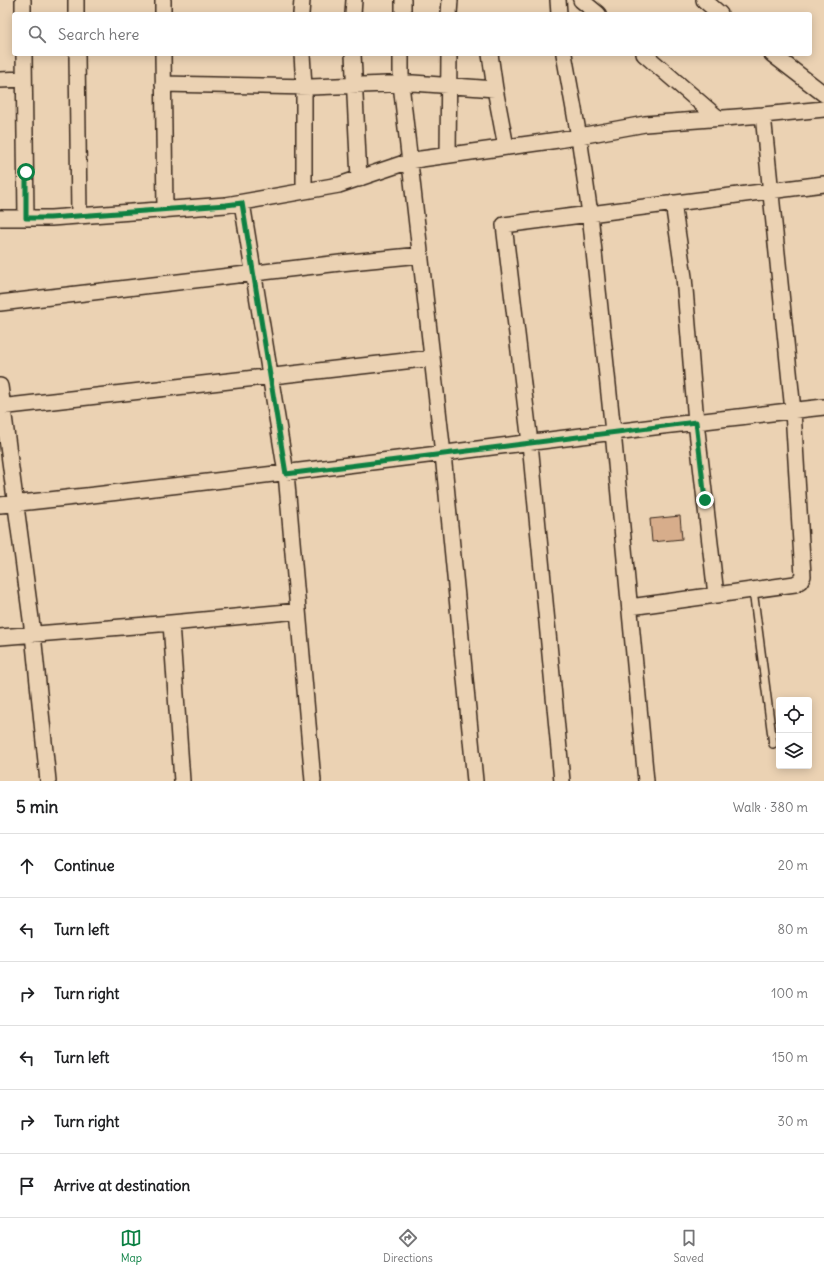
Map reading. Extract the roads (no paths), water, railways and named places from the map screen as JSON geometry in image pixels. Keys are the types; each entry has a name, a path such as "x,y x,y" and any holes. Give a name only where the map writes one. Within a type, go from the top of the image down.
{"street":[{"path":"23,0 23,12"},
{"path":"76,0 76,12"},
{"path":"163,0 163,12"},
{"path":"301,12 302,0"},
{"path":"353,12 354,0"},
{"path":"402,12 403,0"},
{"path":"449,12 450,0"},
{"path":"558,0 559,12"},
{"path":"582,0 596,12"},
{"path":"704,0 718,12"},
{"path":"24,56 26,218"},
{"path":"77,56 79,216"},
{"path":"163,56 165,210"},
{"path":"302,56 304,87 304,192"},
{"path":"353,56 359,179"},
{"path":"401,56 401,84 443,454 475,781"},
{"path":"448,156 449,56"},
{"path":"490,56 506,147"},
{"path":"564,56 579,137 590,214 613,432 646,781"},
{"path":"646,56 718,118"},
{"path":"775,56 824,94"},
{"path":"0,80 24,79"},
{"path":"163,84 304,87 413,83 495,89"},
{"path":"0,218 79,216 242,203 340,185 410,161 579,137 645,124 824,109"},
{"path":"630,607 795,584 800,581 803,576 793,410 763,115"},
{"path":"562,781 530,443 504,225 824,184"},
{"path":"242,203 286,474 313,781"},
{"path":"673,203 684,277 696,422 716,595"},
{"path":"0,303 421,255"},
{"path":"1,407 432,358"},
{"path":"0,386 1,407 34,634 48,781"},
{"path":"0,505 286,474 613,432 824,407"},
{"path":"0,638 298,611"},
{"path":"171,623 182,781"}],"lane":[{"path":"753,590 773,744"}]}
